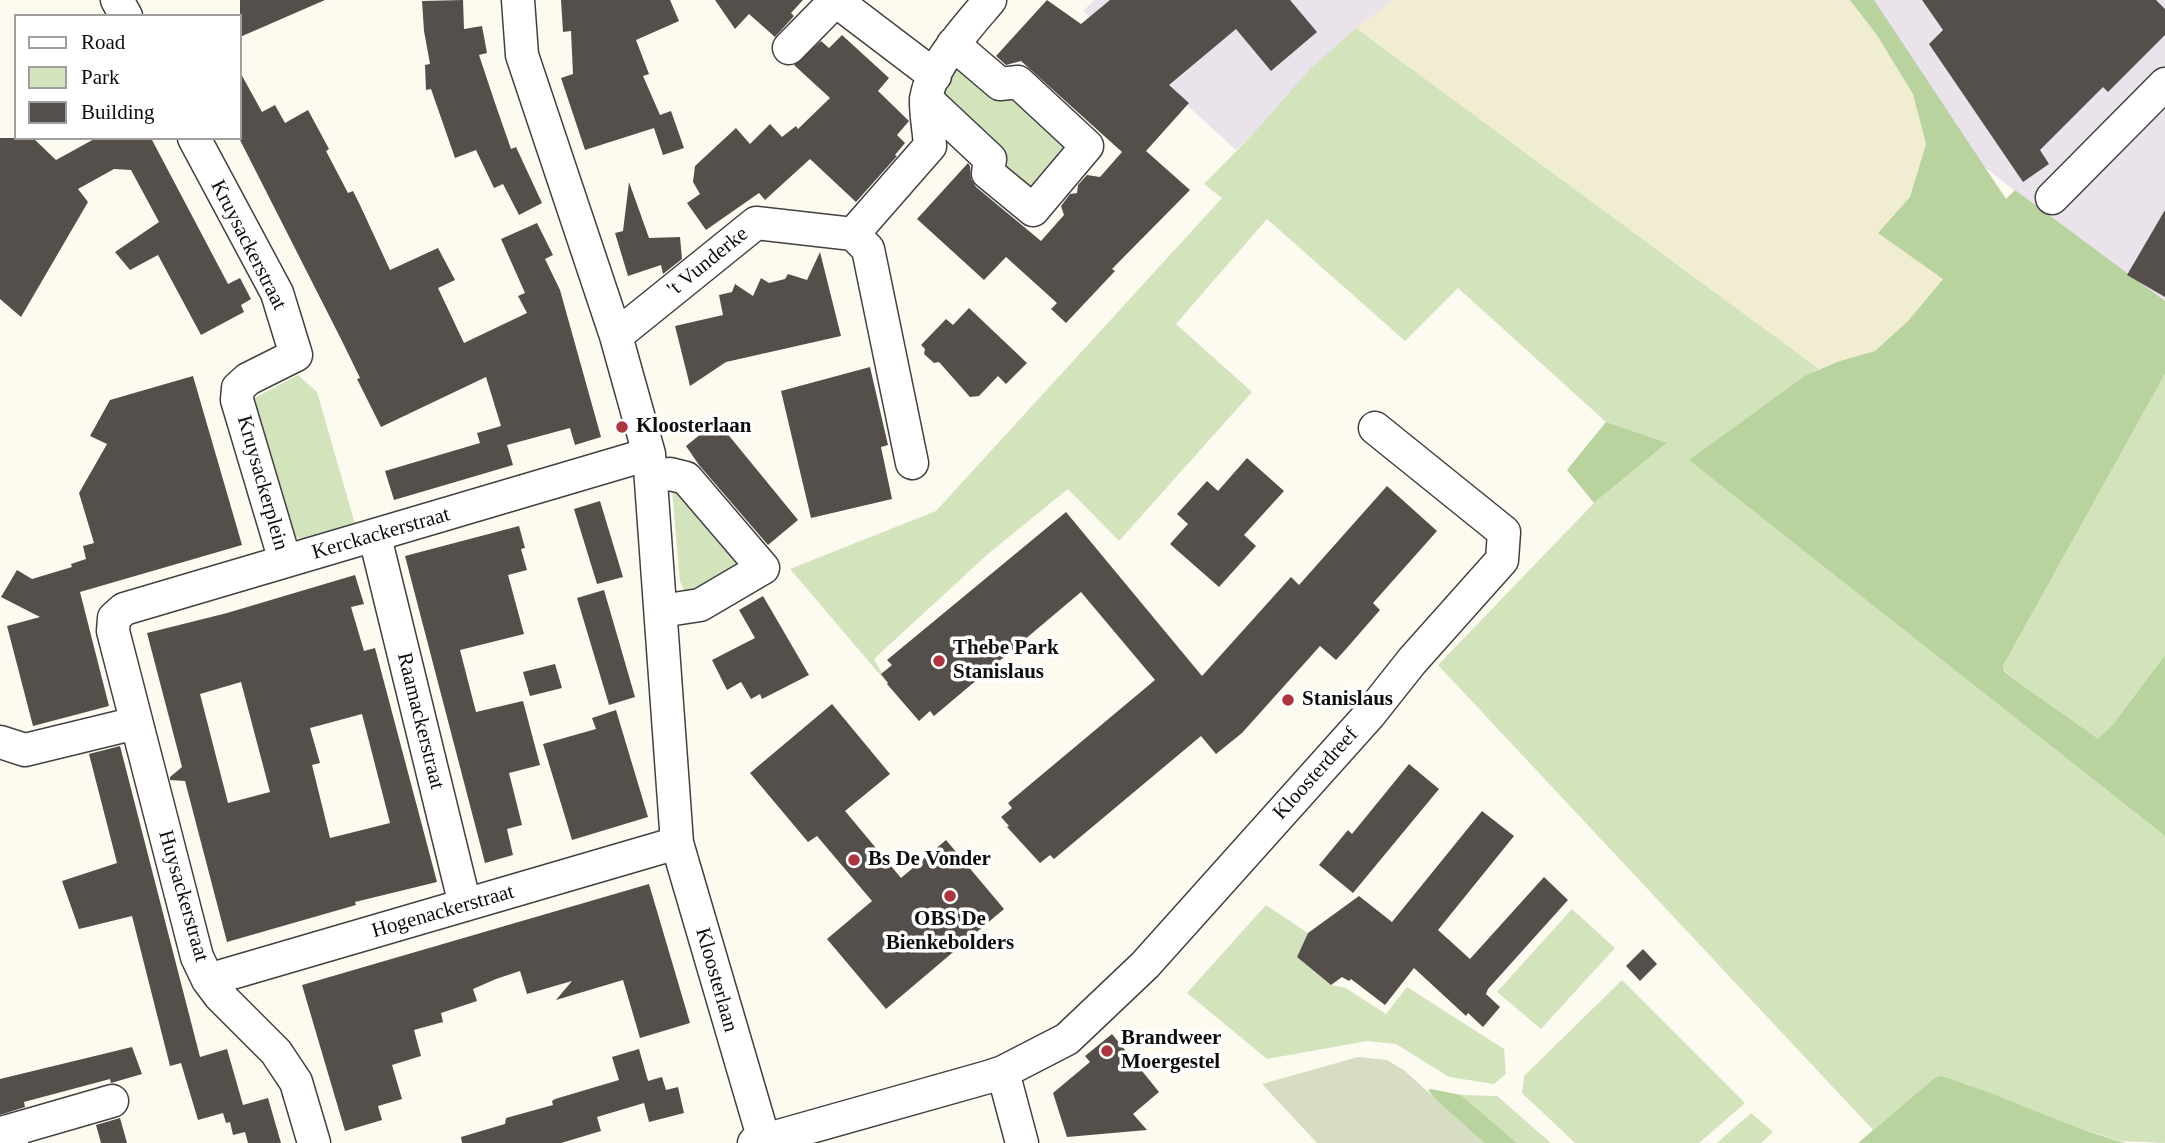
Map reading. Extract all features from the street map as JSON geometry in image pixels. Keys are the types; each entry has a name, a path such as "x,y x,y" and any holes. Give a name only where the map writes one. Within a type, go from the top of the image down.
{"street":[{"name":"Kloosterlaan","path":"518,0 522,55 616,336 650,466 677,843 759,1142 1003,1072"},
{"path":"789,48 835,0 930,87 990,159 988,173 1033,209 1087,146 1018,82 1000,85 953,44"},
{"path":"912,463 868,249 853,234 930,146 930,87 953,44 990,0"},
{"path":"2052,198 2165,84"},
{"name":"Kruysackerstraat","path":"195,140 277,293 296,355"},
{"name":"'t Vunderke","path":"616,336 756,223 853,234"},
{"name":"Kruysackerplein","path":"285,561 237,400 239,388 248,379 296,355"},
{"name":"Kloosterdreef","path":"1003,1072 1067,1039 1145,965 1370,714 1502,560 1504,532 1376,428"},
{"path":"650,466 686,478 763,568 700,605 661,611"},
{"name":"Kerckackerstraat","path":"114,618 124,609 285,561 650,466"},
{"name":"Raamackerstraat","path":"374,537 465,905"},
{"name":"Huysackerstraat","path":"114,618 113,631 197,957 208,980 220,996 276,1052 296,1082 314,1143"},
{"path":"0,742 25,750 136,723"},
{"name":"Hogenackerstraat","path":"208,980 677,843"},
{"path":"1003,1072 1022,1143"},
{"path":"12,1143 8,1131 112,1101"}],"shaded area":[{"path":"1094,0 1401,0 1236,150 1083,11"},
{"path":"1393,0 1850,0 1877,35 1913,94 1926,144 1910,197 1943,278 1908,321 1875,351 1819,369 1356,28"},
{"path":"1777,0 2165,0 2165,308 2032,205"}],"green space":[{"path":"1850,0 1874,0 2006,199 2015,190 2165,301 2165,374 2003,666 2004,671 2015,680 2098,739 2113,724 2165,655 2165,836 1689,460 1806,375 1875,351 1908,321 1943,279 1878,233 1910,197 1926,144 1913,94 1877,35"},
{"path":"1356,28 1819,369 1806,375 1690,460 2165,836 2165,1143 2120,1141 2073,1126 1966,1084 1933,1079 1873,1130 1438,665 1594,503 1666,444 1606,422 1458,288 1405,341 1267,219 1176,324 1252,392 1119,541 1068,489 989,553 874,659 888,684 790,569 936,511 1222,198 1204,184 1254,133 1309,70"},
{"path":"958,59 1015,88 1076,142 1032,198 936,97"},
{"path":"2165,374 2165,655 2098,740 2015,680 2003,666"},
{"path":"298,375 317,392 357,531 314,543 292,536 247,402"},
{"path":"1606,422 1667,443 1594,503 1567,470"},
{"path":"683,487 751,559 687,599 680,581 672,490"},
{"path":"1266,905 1308,933 1297,957 1331,985 1346,988 1386,1014 1407,987 1504,1049 1506,1074 1494,1084 1449,1077 1396,1044 1367,1041 1267,1059 1187,993"},
{"path":"1572,909 1615,948 1541,1029 1497,992"},
{"path":"1622,980 1745,1103 1699,1143 1575,1143 1522,1093 1524,1076"},
{"path":"1358,1057 1387,1060 1405,1071 1484,1143 1317,1143 1262,1084"},
{"path":"1941,1076 2126,1143 1858,1143 1933,1079"},
{"path":"1428,1090 1461,1095 1517,1143 1484,1143 1436,1100"},
{"path":"1461,1095 1497,1096 1551,1143 1517,1143"},
{"path":"1751,1113 1773,1132 1761,1143 1717,1143"}],"building":[{"path":"240,0 325,0 242,36"},
{"path":"463,0 464,29 482,26 487,53 479,55 495,103 511,149 516,147 542,203 519,215 503,184 494,188 476,150 455,158 431,89 426,90 425,65 430,64 422,1"},
{"path":"561,0 670,0 679,21 636,40 649,74 643,76 660,115 671,111 684,148 663,155 654,128 585,150 561,78 573,74 571,31 563,32"},
{"path":"715,0 803,0 791,13 794,16 775,37 749,14 735,29"},
{"path":"1047,0 1081,24 1110,0 1290,0 1317,32 1271,71 1236,29 1169,85 1189,103 1146,151 1190,190 1112,269 1115,271 1066,323 1051,309 1057,303 1006,257 984,280 917,219 968,163 971,179 976,187 1041,241 1064,215 1061,206 1070,194 1077,193 1078,185 1087,175 1100,177 1122,152 1021,61 1006,65 996,56"},
{"path":"1922,0 2156,0 2165,9 2165,35 2108,92 2103,87 2040,150 2049,164 2023,182 1929,44 1943,30"},
{"path":"842,35 889,78 878,91 909,121 897,135 905,143 895,155 897,156 856,202 810,159 765,200 759,193 706,230 687,203 700,194 693,182 695,166 736,128 750,144 770,124 782,137 796,126 798,129 830,98 794,65 821,41 829,48"},
{"path":"242,76 262,112 275,105 285,123 308,110 348,193 353,191 390,270 438,248 455,280 438,288 464,343 527,313 518,296 525,293 501,239 537,223 553,255 545,259 560,290 601,437 575,445 570,428 507,445 513,465 394,500 385,471 480,443 477,433 501,426 486,377 381,427 342,341 240,140"},
{"path":"0,138 14,138 35,140 56,160 92,140 152,140 228,284 240,278 251,299 241,305 244,312 201,335 158,255 130,270 115,252 159,222 131,170 114,169 78,189 88,202 21,317 0,299"},
{"path":"629,182 649,238 680,237 682,259 663,274 661,265 628,276 615,233 623,231"},
{"path":"2165,210 2165,297 2127,275"},
{"path":"820,252 841,336 726,362 690,386 675,326 723,315 719,295 732,292 735,284 753,296 761,278 769,283 785,279 788,274 807,280"},
{"path":"969,308 1027,363 1006,384 998,376 979,396 970,397 939,362 934,363 924,354 925,349 921,345 946,319 953,325"},
{"path":"870,367 888,445 881,447 892,499 811,518 781,391"},
{"path":"193,376 242,545 80,592 109,706 33,726 7,626 40,617 1,597 17,570 32,579 72,567 71,564 86,559 83,546 94,543 79,493 107,444 90,436 110,400"},
{"path":"717,421 798,520 768,545 699,465 686,446"},
{"path":"1247,458 1284,491 1244,535 1256,546 1219,587 1170,544 1188,524 1177,514 1207,481 1218,491"},
{"name":"Thebe Park Stanislaus","path":"1387,486 1437,531 1373,603 1380,610 1346,649 1336,660 1320,646 1242,733 1216,754 1201,736 1054,859 1050,855 1040,863 1007,827 1009,826 1001,817 1012,808 1008,803 1155,680 1081,592 934,716 930,711 919,721 881,674 892,665 887,660 1066,512 1202,676 1291,577 1299,585"},
{"path":"600,501 623,577 597,584 574,509"},
{"path":"519,526 525,548 521,549 527,570 508,575 524,634 460,650 476,712 523,701 540,765 509,773 522,825 507,829 513,855 485,863 405,556"},
{"path":"355,575 364,604 351,607 364,651 375,648 437,882 355,902 356,905 227,942 185,781 170,780 182,767 147,633 227,613","holes":["241,682 270,792 228,803 200,694","362,714 390,823 330,838 312,765 320,763 310,728"]},
{"path":"604,590 635,697 609,705 577,598"},
{"path":"763,596 809,675 762,699 760,694 751,699 741,682 727,690 712,660 755,638 739,610"},
{"path":"555,664 562,688 530,696 523,672"},
{"path":"832,704 890,774 845,811 901,878 946,840 1004,909 886,1009 827,939 872,901 817,836 808,842 750,773"},
{"path":"616,710 648,817 572,840 543,744 596,729 592,718"},
{"path":"120,746 200,1057 227,1049 243,1105 268,1098 281,1143 248,1143 245,1132 233,1135 230,1122 226,1123 223,1113 198,1120 181,1063 170,1066 132,916 79,929 62,881 117,863 89,754"},
{"path":"1409,764 1439,789 1353,893 1319,865 1348,830 1352,834"},
{"path":"1482,811 1514,836 1438,930 1470,959 1544,877 1568,900 1488,989 1486,994 1500,1007 1483,1027 1468,1013 1466,1016 1414,968 1385,1005 1351,979 1349,981 1342,977 1331,985 1297,957 1308,933 1359,896 1392,922"},
{"path":"649,884 690,1023 640,1038 623,980 556,1000 572,981 527,994 520,971 473,989 477,1001 441,1013 443,1022 414,1030 421,1056 392,1065 402,1099 378,1106 382,1120 345,1131 302,985"},
{"path":"1643,949 1657,964 1640,981 1626,966"},
{"path":"1112,1034 1159,1092 1133,1114 1147,1130 1067,1137 1053,1093 1090,1062 1085,1056"},
{"path":"132,1047 142,1074 111,1083 110,1079 24,1102 25,1107 0,1115 0,1079"},
{"path":"639,1049 648,1081 662,1077 666,1090 678,1087 684,1113 649,1122 644,1103 597,1117 601,1131 561,1143 462,1143 461,1137 505,1124 506,1118 553,1105 552,1101 555,1099 619,1080 612,1057"},
{"path":"120,1118 127,1143 101,1143 96,1125"}],"place":[{"name":"Kloosterlaan","path":"622,427"},
{"name":"Thebe Park Stanislaus","path":"939,661"},
{"name":"Stanislaus","path":"1288,700"},
{"name":"Bs De Vonder","path":"854,860"},
{"name":"OBS De Bienkebolders","path":"950,896"},
{"name":"Brandweer Moergestel","path":"1107,1051"}]}
